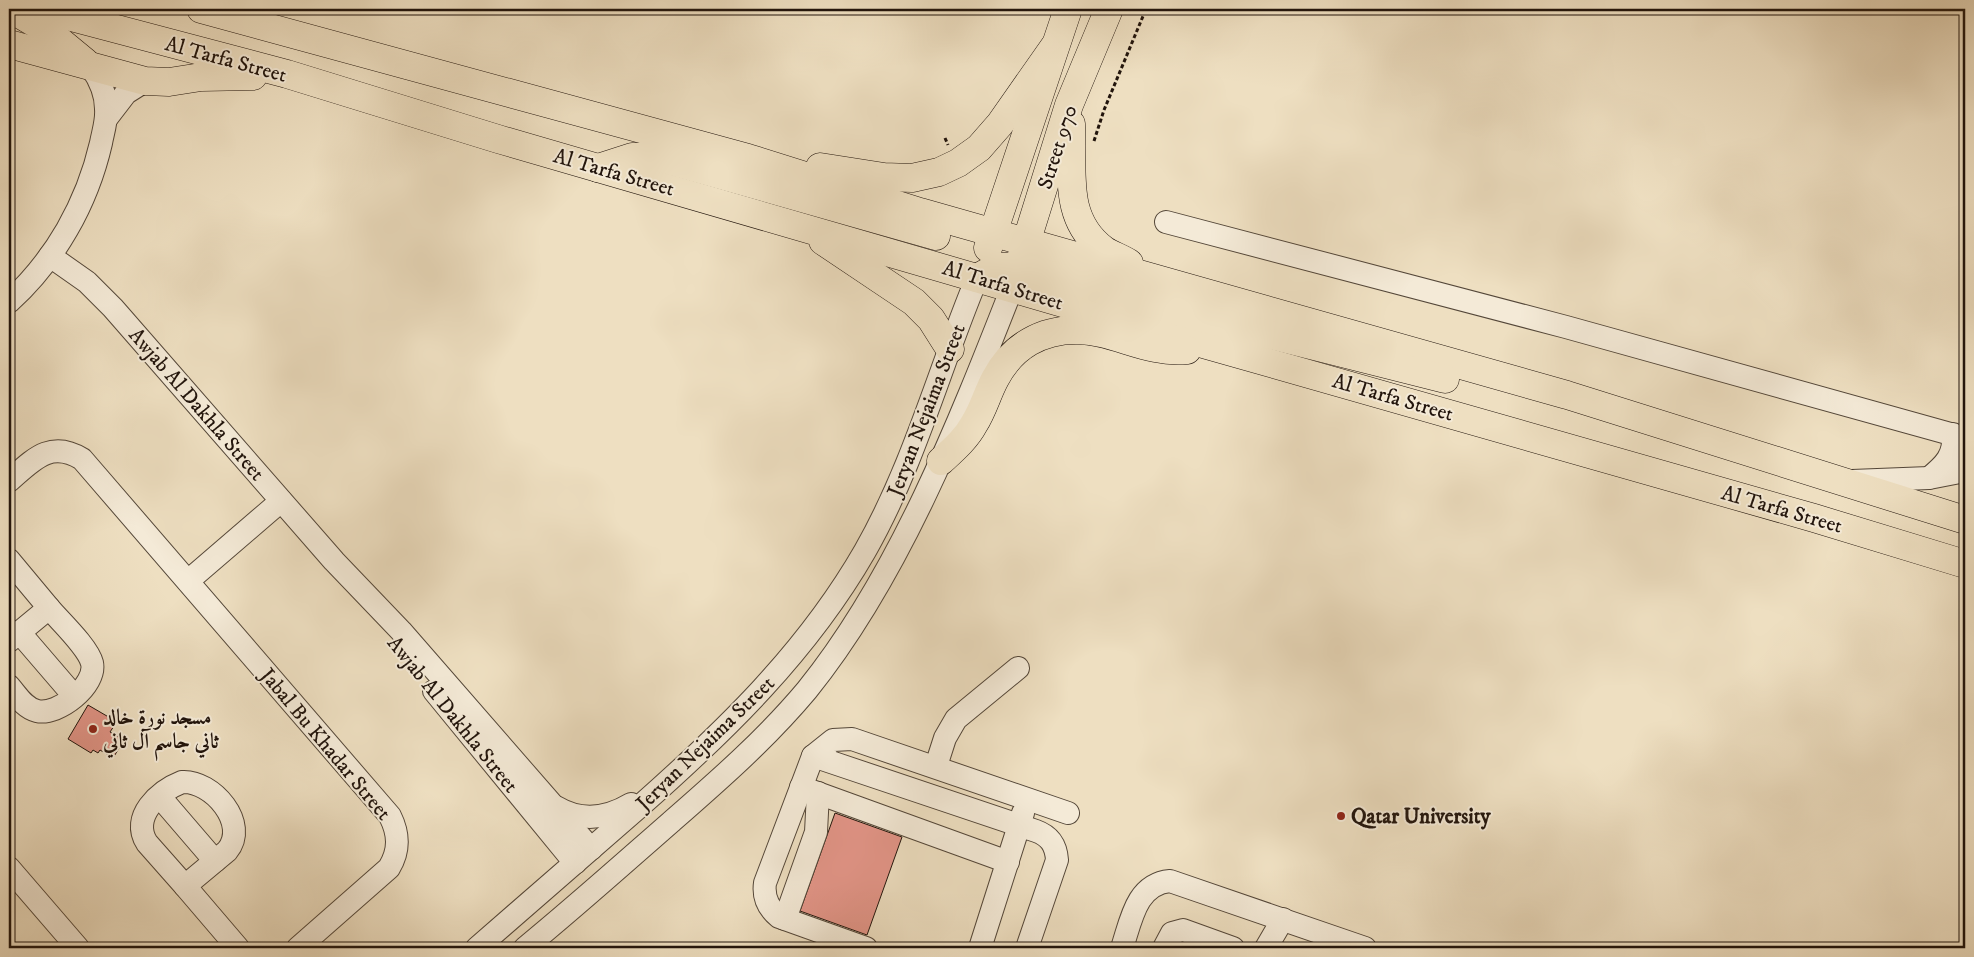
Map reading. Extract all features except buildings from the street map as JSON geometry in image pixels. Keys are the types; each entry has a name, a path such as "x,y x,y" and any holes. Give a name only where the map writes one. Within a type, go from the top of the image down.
{"main road":[{"path":"11,9 45,29 91,67"},
{"name":"Al Tarfa Street","path":"41,9 287,74 598,168 977,278"},
{"name":"Street 970","path":"977,278 1068,9"},
{"name":"Street 970","path":"1019,265 1069,105 1109,9"},
{"name":"Al Tarfa Street","path":"205,10 748,158 920,212 990,241"},
{"path":"9,44 145,81 169,82 211,76 262,77 287,74"},
{"path":"748,158 884,177 912,178 938,172 964,160 979,148 1000,124 1054,47"},
{"path":"1069,105 1072,148 1070,181 1075,208 1084,226 1104,250 1127,261 1143,275"},
{"path":"598,168 632,157 644,156 669,159 799,198 990,241 1010,249 1019,265"},
{"path":"791,223 844,254 914,302 931,319 950,349"},
{"path":"977,278 997,267 1019,265 1195,316 1510,396 1538,400 1566,395"},
{"name":"Al Tarfa Street","path":"1019,265 1143,275 1566,395 1846,481 1965,520"},
{"name":"Al Tarfa Street","path":"1019,265 1208,345 1786,509 1965,564"},
{"path":"941,461 970,430 1003,366 1025,344 1046,333 1080,330 1148,348 1176,351 1208,345"}],"street":[{"path":"9,302 50,256 80,205 91,179 106,119 103,92 91,67"},
{"path":"106,119 122,97 145,81"},
{"path":"1166,222 1566,327 1959,436 1952,455 1929,478"},
{"name":"Awjab Al Dakhla Street","path":"50,256 79,276 113,308 334,561 407,637 552,805 583,856"},
{"name":"Jeryan Nejaima Street","path":"525,948 740,762 806,691 830,660 873,593 941,461 1019,265"},
{"name":"Jeryan Nejaima Street","path":"477,948 714,740 781,670 804,642 860,560 882,519 909,461 977,278"},
{"name":"Jabal Bu Khadar Street","path":"9,481 45,453 61,451 76,455 88,465 390,816 397,833 397,852 389,868 298,948"},
{"path":"1846,481 1929,478 1965,471"},
{"path":"188,582 281,501"},
{"path":"9,560 86,651 92,664 88,683 57,709 43,712 29,708 9,686"},
{"name":"Awjab Al Dakhla Street","path":"334,561 390,638 583,856"},
{"path":"49,608 14,637 74,696"},
{"path":"936,766 945,738 956,718 1018,668"},
{"path":"785,919 816,832 809,790 813,756 826,743 846,738 1028,797 1068,813"},
{"path":"552,805 568,815 579,817 611,814 631,804 687,753 714,740"},
{"path":"813,756 1043,834 1054,845 1056,852 1054,868 1027,948"},
{"path":"185,886 227,851 234,839 235,825 229,812 210,791 197,783 182,782 160,797 145,811 142,817 141,831 147,843 238,948"},
{"path":"809,790 1008,862"},
{"path":"809,790 764,890 770,908 785,919 866,948"},
{"path":"160,797 215,861"},
{"path":"980,948 1028,797"},
{"path":"9,868 78,948"},
{"path":"1122,948 1140,898 1146,891 1161,882 1179,882 1365,948"},
{"path":"1266,948 1283,919"},
{"path":"1164,948 1168,937 1178,930 1189,931 1221,946"}],"path":[{"path":"1093,149 1095,133 1146,9"}],"place":[{"name":"مسجد نورة خالد ثاني جاسم آل ثاني","path":"93,729"},
{"name":"Qatar University","path":"1341,816"}]}
